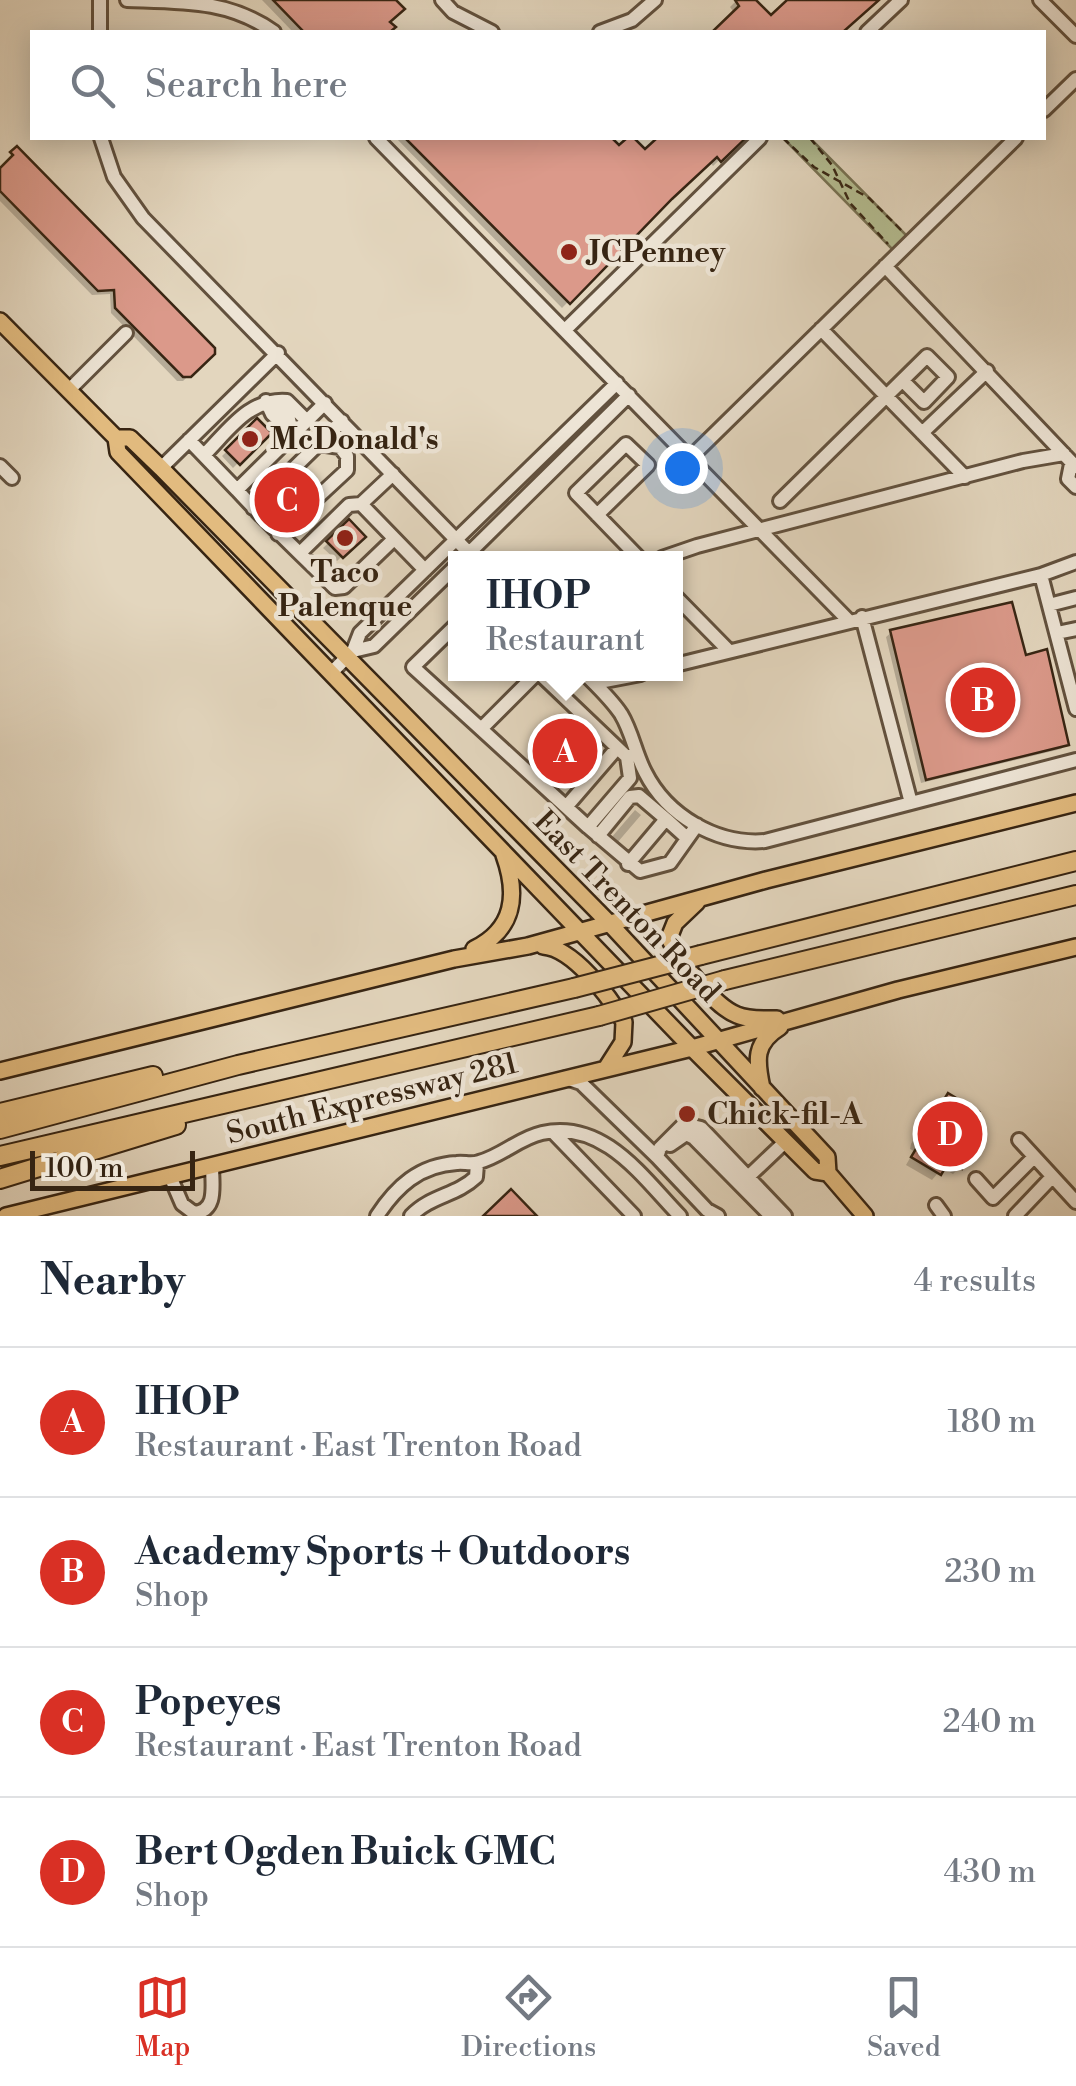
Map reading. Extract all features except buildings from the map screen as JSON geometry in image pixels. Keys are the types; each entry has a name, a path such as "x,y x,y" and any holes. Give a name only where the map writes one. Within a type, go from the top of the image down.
{"highway":[{"path":"0,1129 238,1065 574,988 1076,861"},
{"path":"0,1156 599,1016 725,980 1076,895"},
{"path":"0,1112 186,1068 238,1065"},
{"path":"0,1179 290,1090"}],"main road":[{"name":"East Trenton Road","path":"0,321 116,438 118,452 692,1048 815,1171 828,1173"},
{"name":"East Trenton Road","path":"116,438 130,438 161,468 610,924 828,1158 828,1173 864,1216"},
{"path":"0,1071 454,959 528,946 700,898 1076,803"},
{"path":"454,959 486,943 510,914 512,884 501,847"},
{"path":"700,898 675,923 669,938 689,971 737,1016 791,1020"},
{"path":"528,946 554,947 567,954 620,1015 625,1036 607,1067"},
{"name":"South Expressway 281","path":"8,1216 692,1048 1076,947"},
{"path":"762,1088 757,1059 760,1044 791,1020"}],"street":[{"path":"100,0 100,30"},
{"path":"127,0 225,4 253,16 271,30"},
{"path":"442,0 453,12 488,30"},
{"path":"605,30 632,20 655,0"},
{"path":"869,30 900,0"},
{"path":"1040,0 1076,36"},
{"path":"1046,108 1076,79"},
{"path":"102,140 114,177 137,210 464,551"},
{"path":"378,140 786,556 855,619 911,804"},
{"path":"564,330 758,140"},
{"path":"691,457 1014,140"},
{"path":"885,266 1070,462 1068,478 1076,487"},
{"path":"821,329 965,476"},
{"path":"68,390 126,333"},
{"path":"161,468 278,354"},
{"path":"922,433 987,372"},
{"path":"780,501 903,381"},
{"path":"332,672 349,655 360,633 617,382"},
{"path":"475,551 630,395"},
{"path":"204,455 251,408 266,402 287,400 307,421"},
{"path":"266,402 272,414 292,432"},
{"path":"237,490 325,403"},
{"path":"1029,416 1041,445 1037,460"},
{"path":"253,508 319,444 346,425"},
{"path":"340,447 346,425"},
{"path":"189,440 335,588 340,589 394,539"},
{"path":"278,534 346,470 348,456 340,447 319,444"},
{"path":"597,515 648,466 626,444 576,493 597,515 632,551"},
{"path":"683,555 965,476 1037,460 1070,462"},
{"path":"0,466 12,478"},
{"path":"300,552 350,505 361,504 392,474"},
{"path":"361,504 425,570"},
{"path":"786,556 788,537 797,521"},
{"path":"683,663 1041,575 1076,562"},
{"path":"349,655 374,646 448,573"},
{"path":"1041,575 1072,674 1076,709"},
{"path":"1049,605 1076,598"},
{"path":"683,604 729,651"},
{"path":"1057,633 1076,628"},
{"path":"448,633 413,667 628,864 640,871 670,863 697,825"},
{"path":"482,730 531,681"},
{"path":"546,681 628,753 660,792 697,825 724,840 765,841 1076,760"},
{"path":"592,681 620,713 630,778 593,832"},
{"path":"566,807 628,753"},
{"path":"593,832 630,797 639,796 688,838"},
{"path":"628,864 666,819"},
{"path":"566,1078 581,1083 707,1210 721,1216"},
{"path":"657,1157 678,1128 693,1124 786,1216"},
{"path":"553,1132 634,1216"},
{"path":"377,1216 392,1193 420,1173 456,1163 477,1164 524,1139 553,1132 589,1135 612,1146 680,1216"},
{"path":"721,1216 666,1159 665,1152 677,1138 686,1134 694,1138 770,1216"},
{"path":"1019,1140 1076,1202"},
{"path":"748,1178 786,1141"},
{"path":"994,1198 1034,1157"},
{"path":"410,1216 440,1194 462,1190 476,1177 477,1164"},
{"path":"170,1176 182,1204 194,1215 209,1212 212,1166"},
{"path":"976,1179 1013,1216 1052,1177"}],"path":[{"path":"785,140 814,167 869,198 907,236"},
{"path":"812,140 832,165 856,211 893,250"}],"green space":[{"path":"785,140 812,140 907,236 893,250"}],"place":[{"name":"JCPenney","path":"569,252"},
{"name":"McDonald's","path":"250,439"},
{"name":"Popeyes","path":"287,500"},
{"name":"Taco Palenque","path":"345,538"},
{"name":"Academy Sports + Outdoors","path":"983,700"},
{"name":"IHOP","path":"565,751"},
{"name":"Chick-fil-A","path":"687,1114"},
{"name":"Bert Ogden Buick GMC","path":"950,1134"}]}
